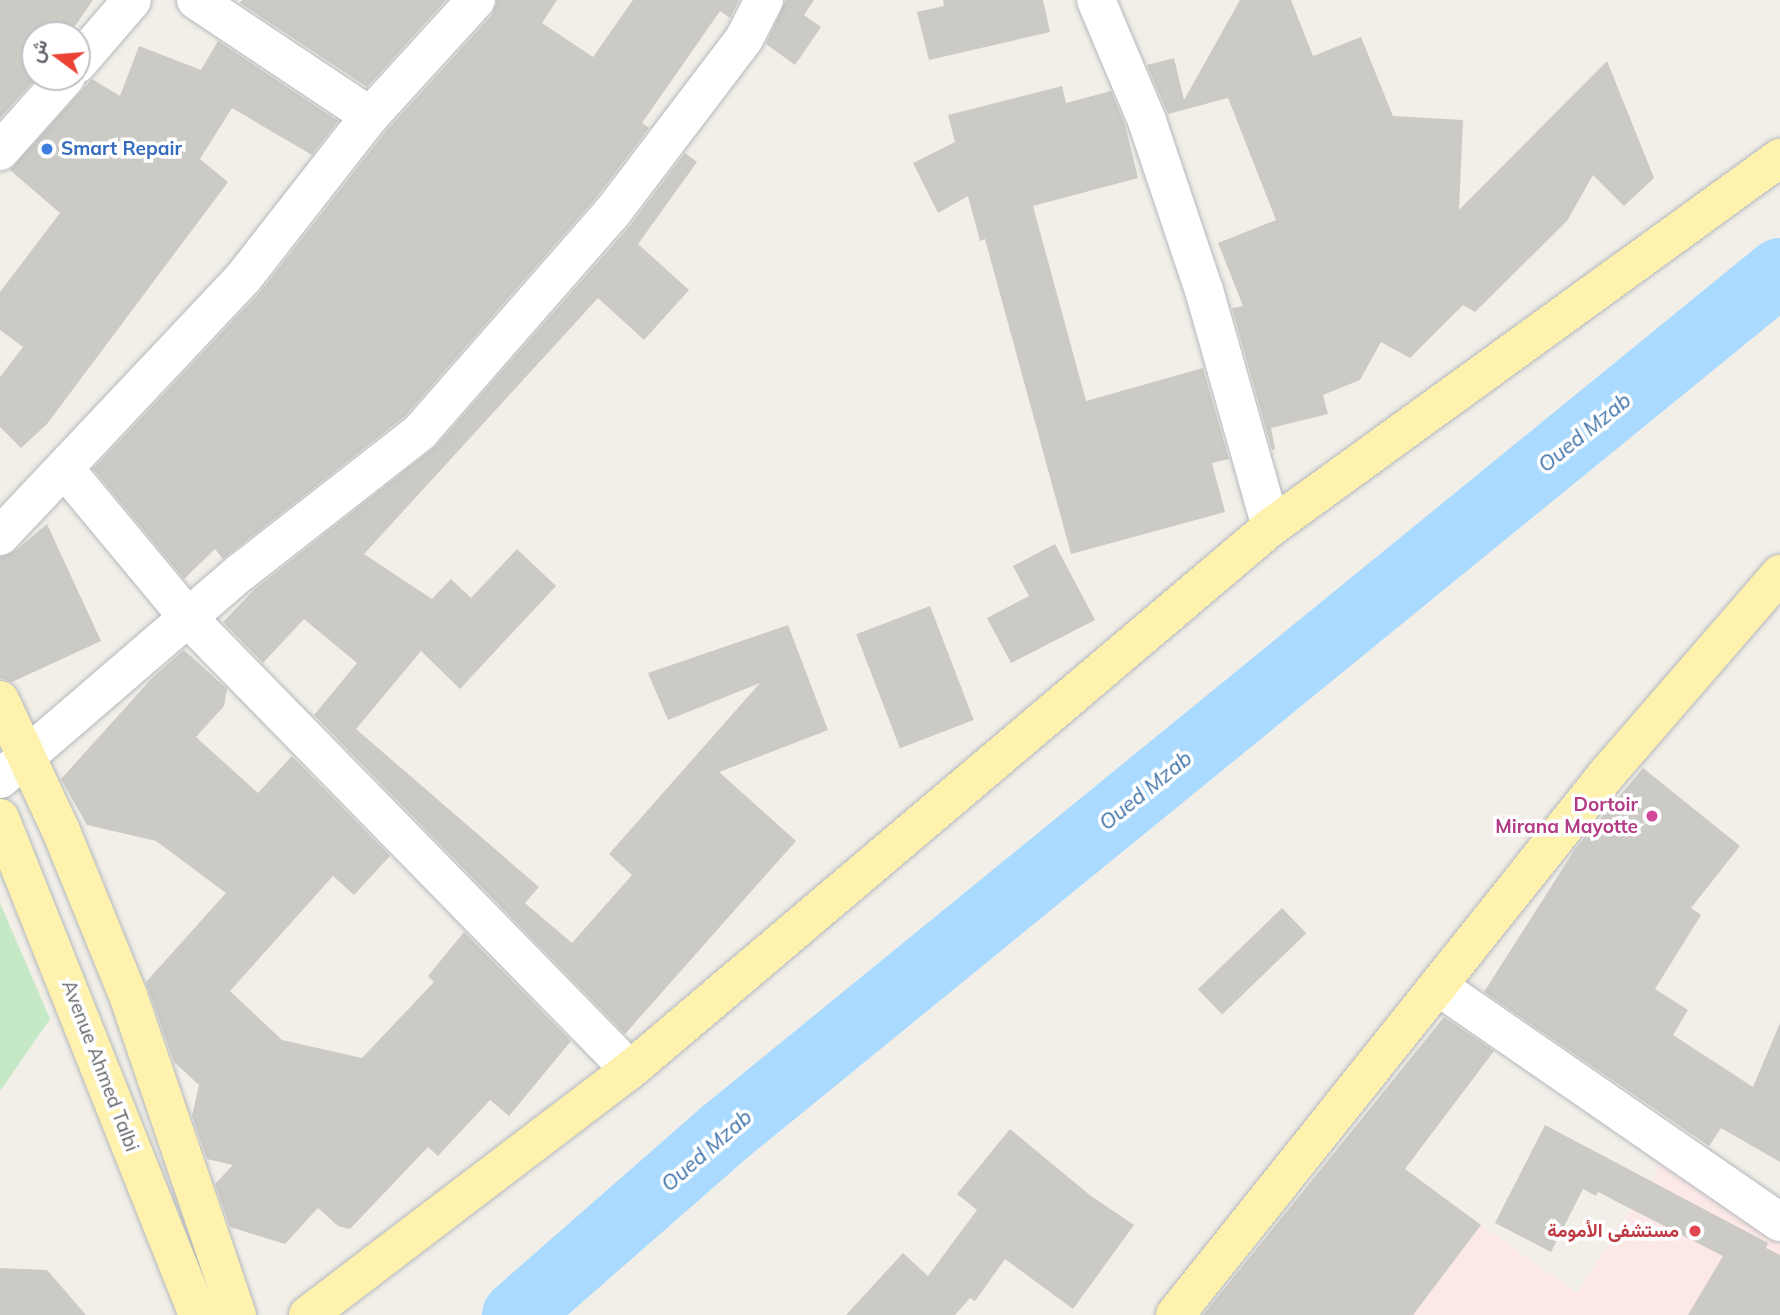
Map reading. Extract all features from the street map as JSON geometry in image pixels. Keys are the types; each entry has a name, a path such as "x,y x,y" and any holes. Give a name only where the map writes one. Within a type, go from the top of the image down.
{"main road":[{"path":"308,1315 630,1070 1271,527 1780,158"},
{"path":"1175,1315 1606,775 1780,574"},
{"path":"0,700 15,769 133,1008 237,1315"},
{"name":"Avenue Ahmed Talbi","path":"0,818 198,1315"}],"street":[{"path":"91,48 132,0"},
{"path":"196,0 370,116"},
{"path":"0,536 244,277 370,116 476,0"},
{"path":"15,769 190,620 241,572 420,432 612,213 744,38 764,0"},
{"path":"1096,0 1147,121 1204,290 1271,527"},
{"path":"0,150 53,91"},
{"path":"64,468 190,620 630,1070"},
{"path":"1439,987 1780,1222"}],"shaded area":[{"name":"مستشفى الأمومة","path":"1666,1157 1780,1236 1780,1315 1413,1315 1481,1225 1577,1293"}],"green space":[{"path":"0,903 50,1019 0,1091"}],"building":[{"path":"0,0 93,0 79,21 21,21 21,91 24,91 0,118"},
{"path":"242,0 446,0 367,87 240,3"},
{"path":"497,0 557,0 542,23 593,57 633,0 739,0 730,18 720,11 642,123 649,128 595,199 405,416 223,559 215,549 184,579 93,469 260,292 387,130 492,15"},
{"path":"786,0 814,0 804,15 821,27 795,65 766,44"},
{"path":"943,0 1043,0 1050,32 929,60 917,12 944,6"},
{"path":"1240,0 1291,0 1313,56 1361,37 1393,116 1463,120 1459,210 1607,61 1654,178 1624,206 1593,175 1567,221 1475,312 1463,305 1410,358 1381,342 1360,380 1323,395 1328,414 1271,428 1275,449 1272,450 1232,308 1243,306 1218,243 1276,220 1228,98 1168,114 1147,65 1174,58 1184,100"},
{"path":"218,41 338,121 312,155 232,108 200,159 228,182 47,424 21,448 0,427 0,377 23,347 0,330 0,292 60,213 10,170 81,91 91,91 92,79 120,96 139,46 201,70"},
{"path":"1062,86 1066,103 1111,91 1125,125 1138,178 1033,206 1086,401 1203,368 1229,459 1212,463 1225,512 1071,554 985,239 980,241 968,196 938,213 913,163 955,142 948,115"},
{"path":"685,153 697,162 638,244 689,290 644,340 598,298 364,554 432,599 451,579 471,598 517,549 556,586 460,689 421,651 356,729 539,887 525,903 572,943 632,875 609,854 760,683 668,720 648,673 788,625 828,730 719,772 796,841 625,1034 314,715 357,663 304,619 263,663 223,622 255,589 436,446 629,227"},
{"path":"47,524 101,641 12,682 0,678 0,557 15,551"},
{"path":"1055,544 1095,620 1011,663 987,618 1029,596 1013,566"},
{"path":"930,606 974,720 900,748 856,634"},
{"path":"184,650 227,689 224,706 196,737 258,793 292,756 390,856 354,895 333,876 230,991 282,1040 362,1058 434,982 428,976 464,932 571,1041 509,1116 490,1100 438,1156 428,1147 350,1229 338,1226 318,1208 285,1244 230,1227 215,1184 233,1165 207,1159 192,1116 199,1085 174,1062 146,982 226,893 156,841 87,825 61,779 153,677"},
{"path":"1643,768 1740,846 1691,908 1701,915 1655,989 1688,1010 1673,1035 1753,1087 1780,1023 1780,1162 1721,1128 1709,1146 1484,992 1575,849"},
{"path":"1282,908 1306,933 1222,1014 1198,989"},
{"path":"1444,1017 1494,1051 1405,1169 1481,1225 1413,1315 1203,1315"},
{"path":"1545,1125 1768,1243 1766,1248 1780,1255 1780,1315 1688,1315 1723,1256 1598,1192 1596,1196 1583,1189 1551,1252 1495,1223"},
{"path":"1010,1129 1091,1196 1134,1225 1073,1309 1005,1259 975,1301 970,1298 955,1315 846,1315 903,1253 928,1276 977,1210 957,1194"},
{"path":"0,1268 47,1270 86,1315 0,1315"}],"waterway":[{"name":"Oued Mzab","path":"516,1315 725,1132 1780,272"}],"place":[{"name":"Smart Repair","path":"47,149"},
{"name":"Dortoir Mirana Mayotte","path":"1652,816"},
{"name":"مستشفى الأمومة","path":"1695,1231"}]}
